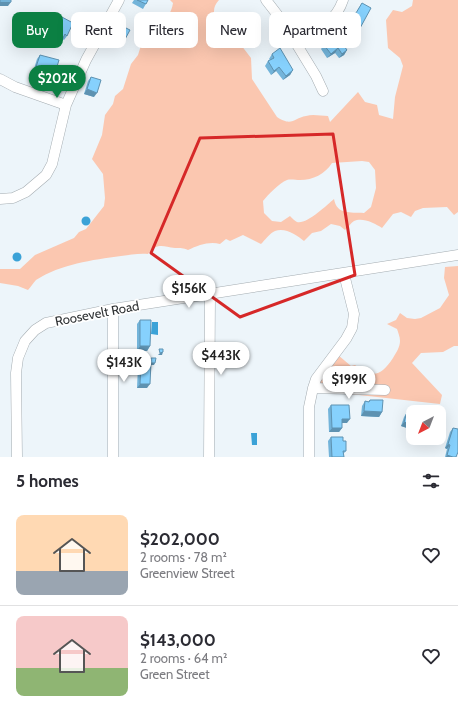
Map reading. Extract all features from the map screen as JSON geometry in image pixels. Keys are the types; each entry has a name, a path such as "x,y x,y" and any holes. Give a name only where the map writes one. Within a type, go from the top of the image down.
{"street":[{"path":"0,199 13,198 19,195 46,176 52,164 66,105 91,49 119,0"},
{"path":"266,0 275,12"},
{"path":"337,12 343,0"},
{"path":"299,48 316,76 323,91"},
{"path":"0,78 15,87 66,105"},
{"name":"Roosevelt Road","path":"17,457 16,373 18,358 25,341 35,330 46,323 113,309 458,255"},
{"path":"309,457 309,407 312,388 316,379 346,339 352,328 354,314 344,274"},
{"path":"210,295 210,457"},
{"path":"113,309 113,457"},
{"path":"312,388 385,390"}],"highlighted area":[{"path":"333,134 355,275 240,317 151,253 200,138"}],"shaded area":[{"path":"170,0 219,0 214,8 214,12 206,12 206,48 243,48 251,58 252,79 277,117 282,120 290,122 302,117 314,115 328,116 330,122 358,92 365,102 377,105 379,115 393,119 395,97 403,66 400,58 388,48 386,20 393,10 402,12 412,6 413,0 458,0 458,212 454,215 447,207 423,208 415,211 411,217 401,212 393,214 382,228 365,220 354,221 345,230 340,226 331,224 321,231 312,233 304,241 291,232 279,230 271,233 261,244 243,235 230,241 226,239 220,244 204,244 188,250 161,246 155,248 148,254 134,254 99,259 66,266 36,280 28,290 18,286 0,283 0,269 20,269 35,255 74,238 79,232 86,229 104,206 105,198 103,174 92,159 102,135 105,115 113,104 115,96 123,89 131,64 138,55 140,48 198,48 198,12 170,12 173,3","holes":["369,162 375,170 376,188 371,207 364,213 345,212 338,208 334,199 306,221 297,222 290,216 281,222 272,221 264,213 263,201 277,186 287,180 305,180 314,178 326,170 332,163"]},
{"path":"458,266 458,346 454,346 443,352 421,353 412,363 442,395 440,404 314,390 338,355 351,366 355,365 372,374 376,374 385,369 397,352 400,341 397,329 387,324 396,320 400,313 407,318 415,319 421,318 440,308 449,295 444,278 445,267"}],"water":[{"path":"86,216 91,221 86,226 81,221"},
{"path":"17,252 22,257 17,262 12,257"},
{"path":"152,322 158,322 158,335 151,334"},
{"path":"251,433 257,433 257,445 252,445"}],"building":[{"path":"0,0 11,0 11,2 0,2"},
{"path":"137,0 148,0 146,4"},
{"path":"362,3 371,8 361,26 361,12 357,12"},
{"path":"63,18 71,22 71,27 67,36 65,34 63,38"},
{"path":"126,28 130,30 126,37"},
{"path":"280,48 293,70 286,76 279,67 274,71 268,61 274,58 272,54"},
{"path":"326,48 338,48 331,54"},
{"path":"338,48 346,48 347,50 342,54"},
{"path":"40,55 59,60 55,73 36,67"},
{"path":"91,77 101,80 97,93 87,89"},
{"path":"140,320 151,320 150,346 140,346"},
{"path":"159,349 163,349 163,352 160,353"},
{"path":"151,358 156,358 155,363 151,363"},
{"path":"141,362 151,362 150,384 140,384"},
{"path":"370,400 383,400 382,412 364,411 365,401 369,402"},
{"path":"331,405 349,405 350,419 342,419 342,428 332,428"},
{"path":"453,428 458,429 458,452 456,457 447,455 450,445 448,444"},
{"path":"331,437 343,437 343,441 346,441 346,451 343,451 344,457 332,457"}]}
